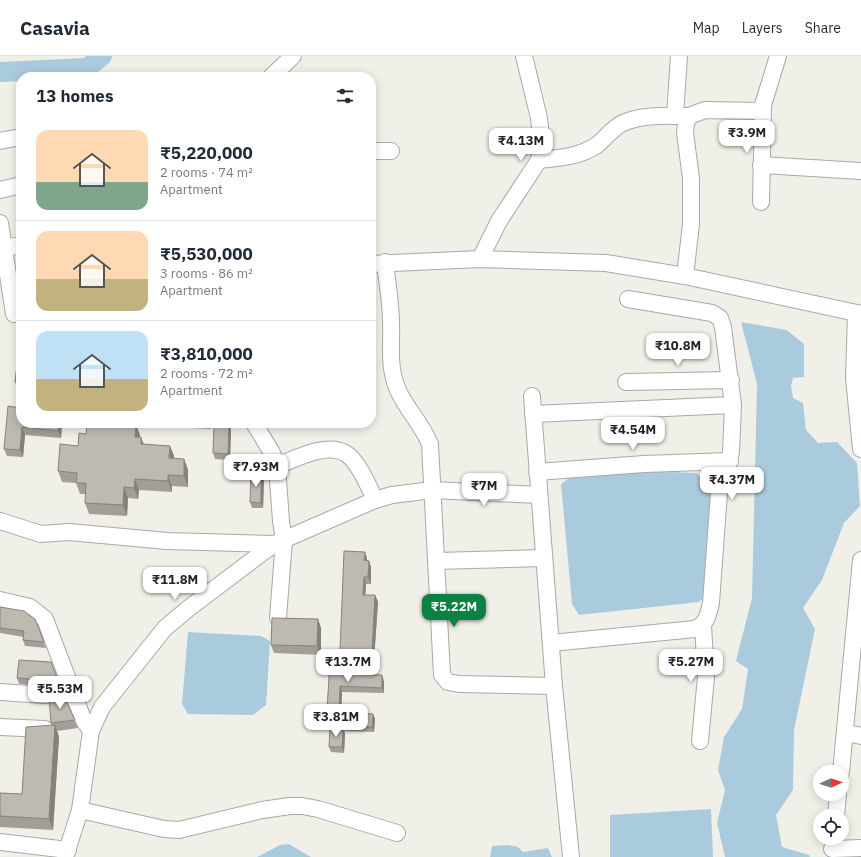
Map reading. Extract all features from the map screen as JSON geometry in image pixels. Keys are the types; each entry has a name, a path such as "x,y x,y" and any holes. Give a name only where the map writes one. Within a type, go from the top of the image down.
{"street":[{"path":"276,72 293,56"},
{"path":"480,259 499,221 539,160 542,144 539,118 524,56"},
{"path":"679,56 682,116 686,124 685,133 691,178 691,224 685,276"},
{"path":"761,202 763,105 778,56"},
{"path":"539,160 572,157 582,153 598,144 623,122 652,116 682,116 705,110 759,111 763,105"},
{"path":"0,141 16,138"},
{"path":"376,151 391,151"},
{"path":"761,165 861,171"},
{"path":"0,190 16,186"},
{"path":"0,223 12,314"},
{"path":"4,248 16,245"},
{"path":"554,686 448,682 442,675 430,444 424,429 409,411 400,395 393,375 391,321 378,263 480,259 606,263 685,276 859,313 854,378 861,449"},
{"path":"551,643 695,629 703,625 707,619 711,603 719,493 730,461 733,405 723,327 720,318 712,313 628,299"},
{"path":"626,382 731,380"},
{"path":"532,396 554,686 571,857"},
{"path":"533,414 733,405"},
{"path":"257,428 272,453 277,466 281,521 279,542 278,618"},
{"path":"277,466 315,451 336,451 345,453 359,470 375,500"},
{"path":"537,472 644,464 730,461"},
{"path":"0,842 67,853 80,810 91,730 102,707 165,628 279,542 375,500 392,495 432,490 539,495"},
{"path":"0,521 41,534 69,532 167,541 279,542"},
{"path":"436,561 544,558"},
{"path":"843,765 853,735 861,560"},
{"path":"0,600 30,607 45,619 56,644 83,719 91,730"},
{"path":"700,741 706,677 703,625"},
{"path":"0,692 74,697"},
{"path":"0,727 46,729"},
{"path":"80,810 164,829 179,830 262,810 302,806 318,809 397,833"},
{"path":"832,848 861,848"}],"water":[{"path":"741,322 787,330 804,344 804,377 793,378 791,386 793,398 803,403 806,430 818,443 837,442 857,463 860,506 844,523 822,580 803,608 815,629 794,730 793,790 776,815 782,847 809,855 810,857 725,857 717,823 725,790 718,770 724,737 742,709 748,669 736,661 752,598 757,384"},
{"path":"624,470 697,473 715,500 705,597 699,602 579,615 572,604 561,484 572,476"},
{"path":"188,632 261,636 270,641 266,705 253,715 188,714 182,704"},
{"path":"711,809 713,857 610,857 610,815"},
{"path":"289,844 311,857 257,857 280,845"},
{"path":"508,845 518,847 523,852 548,848 552,857 490,857 492,846"}],"building":[{"path":"8,406 16,407 16,428 22,428 20,450 4,449"},
{"path":"31,428 58,428 58,431"},
{"path":"87,428 136,428 135,437 141,437 141,444 170,446 169,458 184,459 184,476 168,475 168,481 135,479 134,488 124,487 123,505 85,503 86,483 76,483 77,473 58,471 60,444 78,446 79,433 86,434"},
{"path":"214,428 229,428 228,454 213,453"},
{"path":"251,472 261,473 261,503 250,502"},
{"path":"344,551 365,552 364,560 369,561 368,577 364,577 363,595 375,595 372,653 340,651"},
{"path":"0,607 24,611 35,619 44,642 23,640 24,631 0,628"},
{"path":"272,618 318,619 317,646 271,645"},
{"path":"19,660 51,662 58,681 17,678"},
{"path":"330,662 342,663 341,674 382,675 382,688 340,686 339,710 327,709"},
{"path":"49,697 65,698 75,720 51,723"},
{"path":"341,713 373,714 372,727 341,726"},
{"path":"55,725 49,819 0,816 0,793 22,794 26,727"},
{"path":"330,728 343,728 342,747 329,747"}],"waterway":[{"path":"0,72 87,68 102,56"}]}
